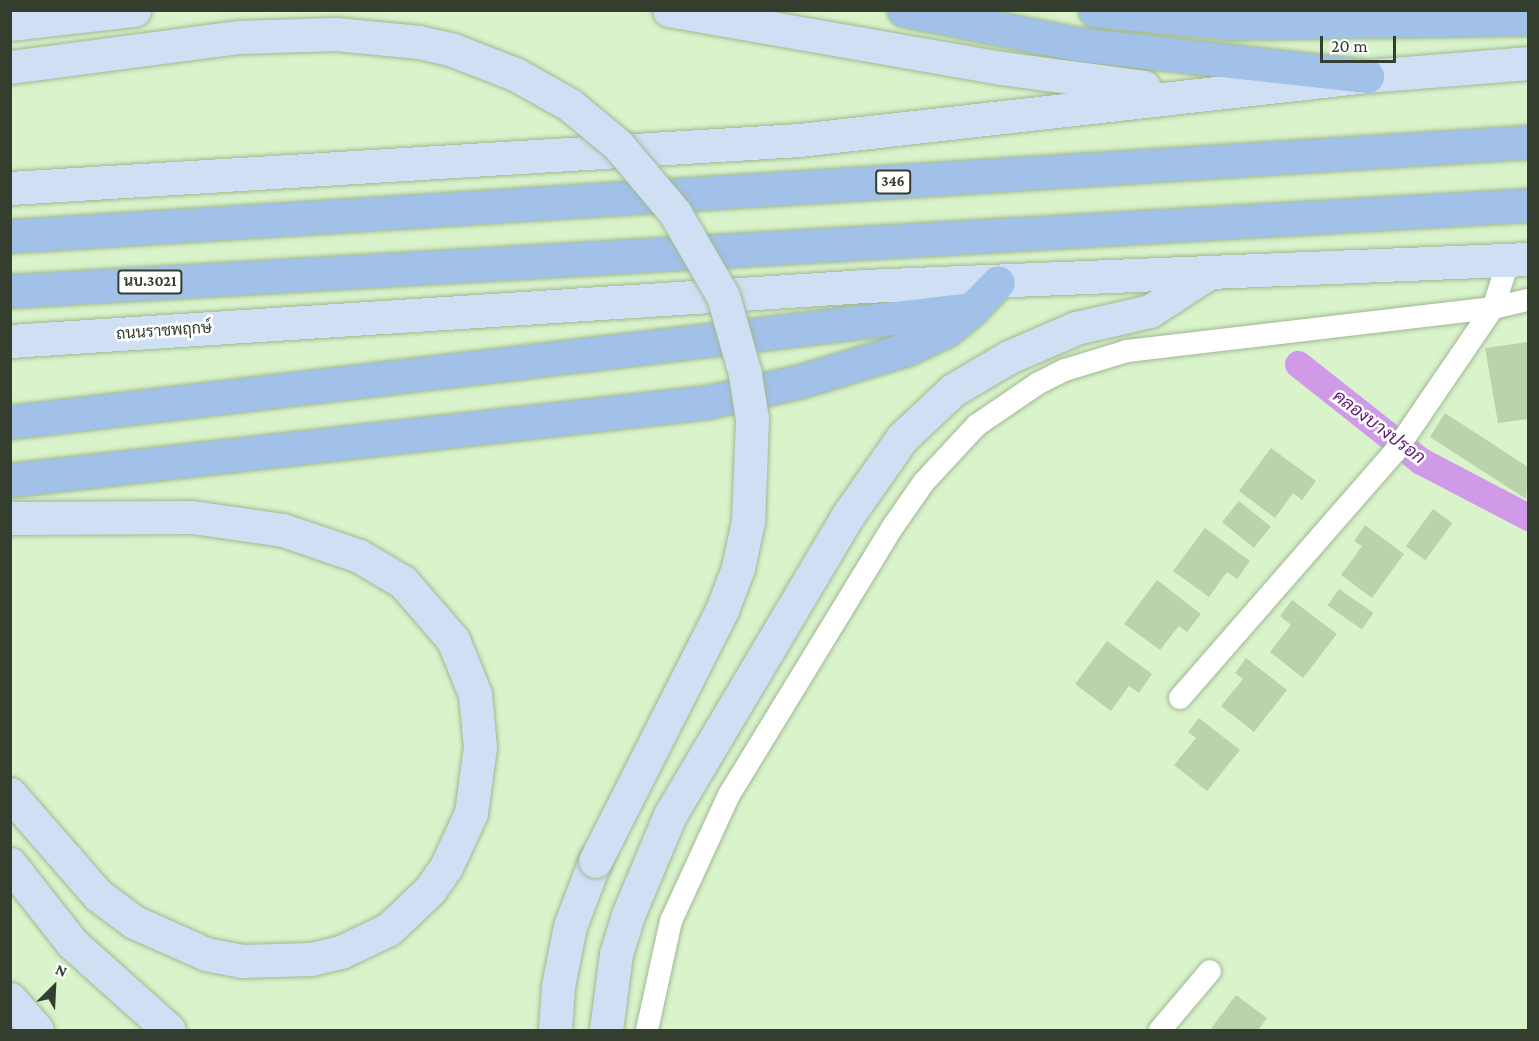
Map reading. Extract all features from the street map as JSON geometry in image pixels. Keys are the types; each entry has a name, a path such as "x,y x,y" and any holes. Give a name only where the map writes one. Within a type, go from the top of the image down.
{"main road":[{"path":"10,24 134,10"},
{"path":"669,10 1107,84 1216,93"},
{"path":"904,10 1077,44 1367,76"},
{"path":"1095,10 1232,23 1528,19"},
{"path":"10,67 239,37 336,34 419,42 486,62 561,99 618,145 675,213 723,296 745,374 752,459 748,521 738,568 722,610 595,861 567,937 555,1030"},
{"path":"10,188 800,140 1367,76 1528,63"},
{"name":"346","path":"10,236 1528,142"},
{"name":"นบ.3021","path":"10,291 290,273 1170,228 1528,205"},
{"name":"ถนนราชพฤกษ์","path":"10,341 835,288 1519,259"},
{"path":"606,1030 616,954 628,915 670,815 846,518 902,438 953,390 1009,357 1076,328 1150,311 1210,272"},
{"path":"10,480 708,402 801,381 907,349 947,330 972,309 998,282"},
{"path":"10,422 972,309"},
{"path":"10,518 163,515 252,524 310,537 385,570 418,597 457,648 475,694 480,747 471,813 455,851 430,890 389,929 341,952 311,959 242,961 207,954 134,922 98,895 10,794"},
{"path":"10,864 72,943 169,1030"},
{"path":"10,999 36,1030"},
{"path":"10,1006 36,1030"}],"street":[{"path":"1180,698 1395,453 1493,308 1519,259"},
{"path":"647,1030 670,921 729,795 894,525 950,451 976,425 1037,384 1065,370 1127,351 1493,308 1528,300"},
{"path":"1160,1030 1210,971"}],"building":[{"path":"1528,342 1528,419 1498,423 1485,348"},
{"path":"1445,413 1528,467 1526,499 1430,437"},
{"path":"1271,448 1316,481 1302,500 1293,493 1275,518 1239,491"},
{"path":"1239,501 1271,527 1254,548 1222,522"},
{"path":"1433,509 1452,523 1425,560 1406,546"},
{"path":"1365,525 1404,554 1372,598 1341,575 1362,546 1354,541"},
{"path":"1205,528 1250,561 1237,579 1227,572 1209,597 1173,571"},
{"path":"1157,580 1201,614 1187,632 1179,626 1160,650 1124,624"},
{"path":"1339,589 1373,613 1362,629 1328,605"},
{"path":"1292,600 1337,634 1303,678 1270,652 1291,625 1280,616"},
{"path":"1107,641 1152,674 1139,693 1129,686 1111,711 1075,684"},
{"path":"1246,658 1287,690 1254,732 1221,706 1243,679 1235,673"},
{"path":"1199,718 1240,750 1207,791 1174,765 1196,738 1188,732"},
{"path":"1236,995 1267,1018 1258,1030 1210,1030"}],"waterway":[{"name":"คลองบางปรอก","path":"1298,364 1421,461 1528,517"}]}
